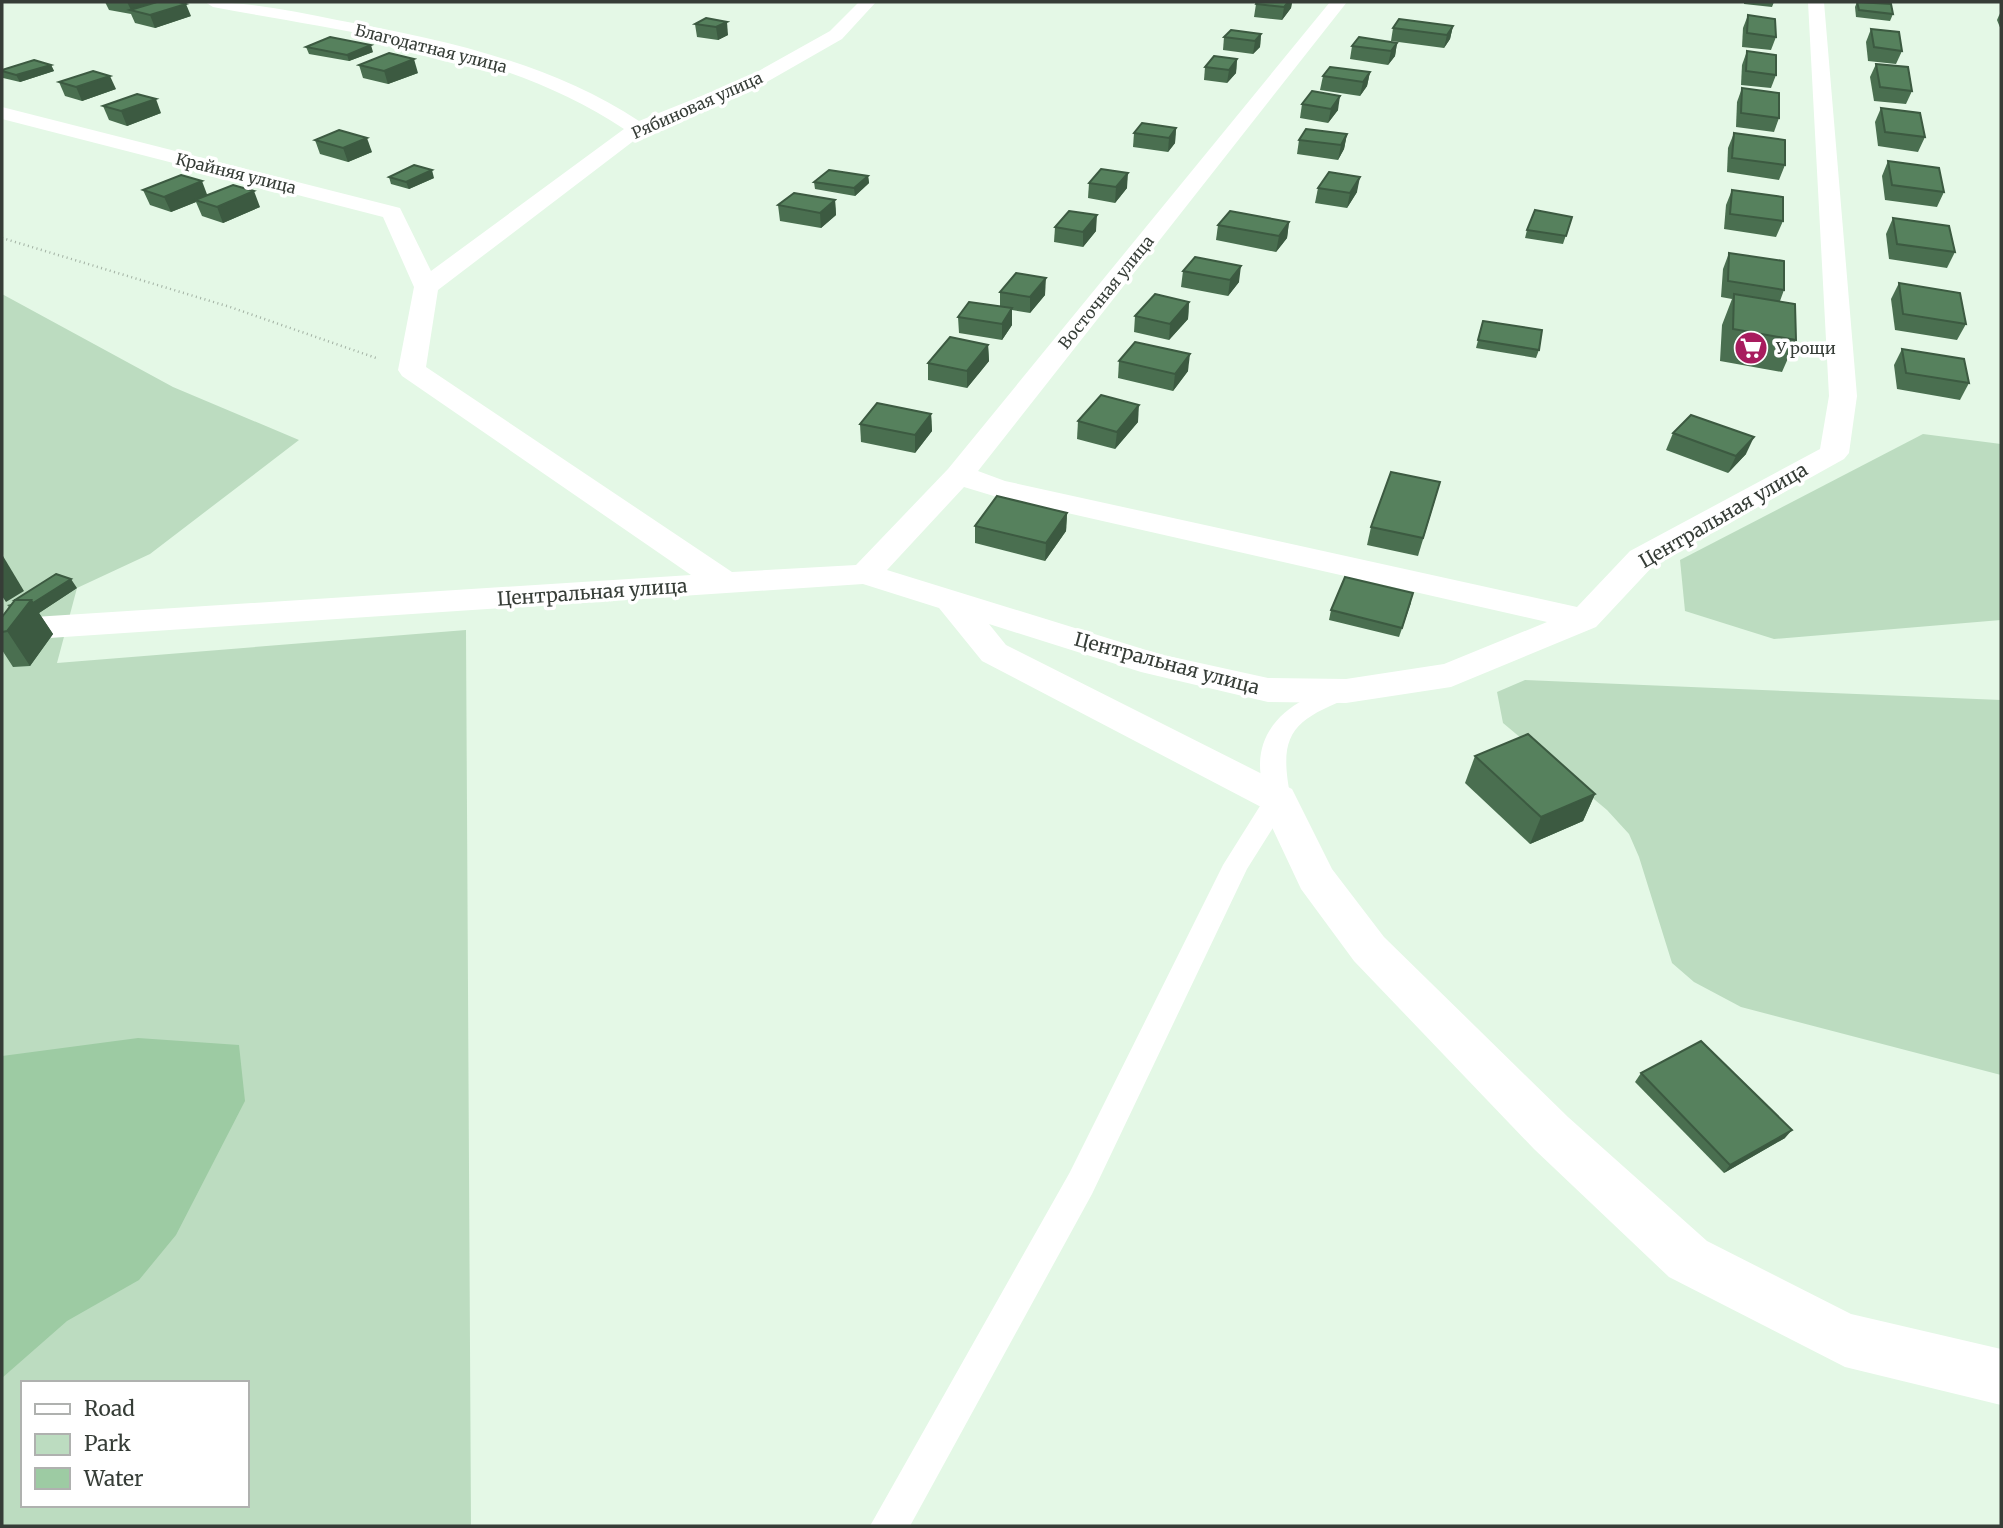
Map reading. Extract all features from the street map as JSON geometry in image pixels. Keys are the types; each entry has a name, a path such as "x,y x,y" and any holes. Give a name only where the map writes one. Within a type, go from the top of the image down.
{"street":[{"name":"Благодатная улица","path":"212,2 404,38 491,60 576,92 637,129"},
{"name":"Рябиновая улица","path":"426,287 637,129 753,82 836,35 861,2"},
{"name":"Восточная улица","path":"865,574 959,475 1339,2"},
{"name":"Центральная улица","path":"23,623 865,574 1154,664 1268,690 1346,691 1451,675 1584,619 1642,558 1834,453 1843,396 1816,2"},
{"name":"Крайняя улица","path":"2,113 392,213 426,287"},
{"path":"426,287 412,370 725,583"},
{"path":"959,475 997,488 1584,619"},
{"path":"950,600 994,653 1278,799 1316,878 1369,949 1551,1133 1688,1259 1845,1340 2001,1377"}],"lane":[{"path":"889,1526 1081,1183 1236,865 1278,799 1272,762 1280,729 1306,706 1346,691"}],"path":[{"path":"2,238 230,307 412,370"}],"green space":[{"path":"2,294 173,387 299,440 150,554 77,588 57,663 466,630 471,1526 2,1526"},
{"path":"1923,434 2001,444 2001,620 1774,639 1685,611 1680,560"},
{"path":"1525,680 2001,700 2001,1075 1741,1007 1694,982 1672,963 1639,857 1629,834 1607,810 1503,723 1497,692"}],"water":[{"path":"138,1038 239,1045 245,1101 176,1235 139,1280 67,1321 2,1378 2,1056"}],"building":[{"path":"157,2 186,4 150,15 130,10"},
{"path":"1288,2 1284,7 1256,4"},
{"path":"1857,2 1891,4 1893,14 1859,10"},
{"path":"1748,15 1775,19 1776,37 1747,33"},
{"path":"706,18 727,22 716,27 695,24"},
{"path":"1399,19 1453,26 1447,35 1393,28"},
{"path":"1871,29 1899,32 1902,51 1874,47"},
{"path":"1231,30 1261,34 1255,41 1224,37"},
{"path":"330,37 371,45 347,55 306,47"},
{"path":"1359,37 1397,43 1391,51 1352,46"},
{"path":"1747,51 1776,55 1776,75 1746,71"},
{"path":"389,53 414,59 384,71 359,65"},
{"path":"1214,56 1237,59 1229,70 1205,67"},
{"path":"34,60 51,65 16,75 2,71 2,70"},
{"path":"1876,64 1908,67 1912,91 1880,87"},
{"path":"1330,67 1370,72 1363,82 1323,76"},
{"path":"93,71 110,76 76,87 59,82"},
{"path":"1742,88 1779,93 1779,118 1741,113"},
{"path":"1312,91 1340,96 1331,109 1302,104"},
{"path":"137,94 156,99 121,111 103,106"},
{"path":"1881,108 1920,113 1925,137 1885,132"},
{"path":"1142,123 1176,128 1169,138 1134,133"},
{"path":"1306,129 1347,134 1341,145 1299,140"},
{"path":"339,130 367,138 343,148 315,140"},
{"path":"1734,133 1785,140 1785,165 1732,158"},
{"path":"1888,161 1939,168 1944,192 1892,185"},
{"path":"414,165 432,170 406,182 389,177"},
{"path":"1101,169 1128,173 1116,187 1089,183"},
{"path":"829,170 868,176 854,188 814,182"},
{"path":"1329,172 1360,177 1350,193 1318,188"},
{"path":"181,175 202,181 164,197 143,190"},
{"path":"233,185 254,191 217,207 195,200"},
{"path":"1732,190 1783,197 1783,221 1730,214"},
{"path":"794,193 835,200 820,213 778,205"},
{"path":"1535,210 1572,217 1566,236 1527,230"},
{"path":"1069,211 1097,215 1083,232 1055,227"},
{"path":"1230,211 1289,222 1279,236 1218,225"},
{"path":"1893,218 1949,226 1955,252 1897,244"},
{"path":"1729,253 1784,261 1784,290 1728,281"},
{"path":"1195,257 1241,266 1230,280 1183,271"},
{"path":"1016,273 1046,278 1030,297 1000,292"},
{"path":"1899,283 1960,293 1966,324 1903,314"},
{"path":"1155,294 1189,302 1170,324 1135,316"},
{"path":"1734,294 1795,304 1796,340 1733,329"},
{"path":"969,302 1012,308 1002,324 958,317"},
{"path":"1483,321 1542,330 1539,350 1478,340"},
{"path":"950,337 988,345 967,371 928,363"},
{"path":"1135,342 1190,354 1175,374 1119,361"},
{"path":"1902,349 1964,359 1969,383 1906,373"},
{"path":"1101,395 1139,405 1117,432 1078,421"},
{"path":"877,403 931,414 915,435 860,424"},
{"path":"1691,415 1754,437 1736,456 1673,433"},
{"path":"1391,472 1440,482 1423,538 1371,527"},
{"path":"997,496 1067,513 1046,543 975,526"},
{"path":"56,574 71,579 33,603 31,600 15,600"},
{"path":"1345,577 1413,593 1402,628 1331,610"},
{"path":"15,600 31,600 7,631 2,632 2,617"},
{"path":"1528,734 1595,794 1541,817 1475,756"},
{"path":"1701,1041 1792,1130 1730,1165 1641,1073"}],"place":[{"name":"У рощи","path":"1751,348"}]}
